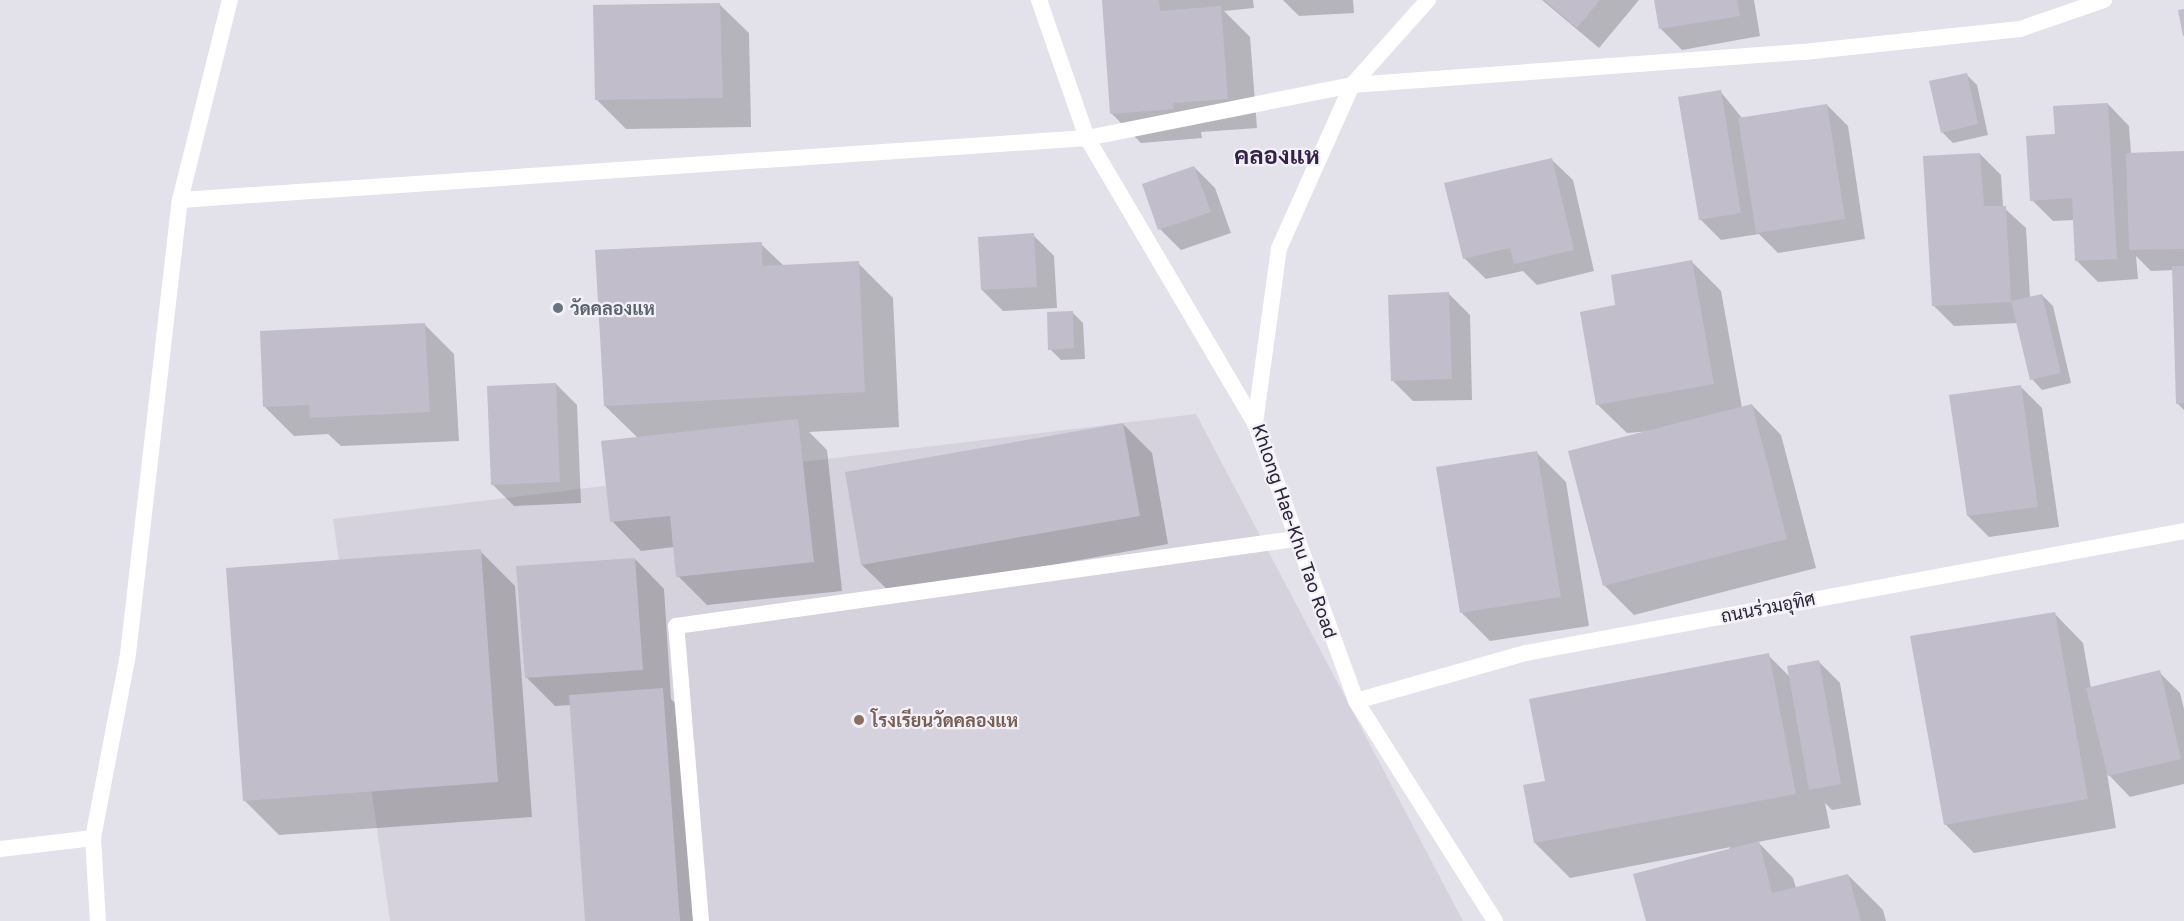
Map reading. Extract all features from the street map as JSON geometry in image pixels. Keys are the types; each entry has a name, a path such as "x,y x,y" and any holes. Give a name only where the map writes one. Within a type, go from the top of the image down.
{"street":[{"path":"98,921 93,838 128,654 180,200 230,0"},
{"path":"1039,0 1087,138 1255,423"},
{"name":"Khlong Hae-Khu Tao Road","path":"1428,0 1352,85 1279,248 1255,423 1294,539 1356,701 1495,921"},
{"path":"180,200 1087,138 1352,85 1804,51 2020,30 2104,0"},
{"name":"ถนนร่วมอุทิศ","path":"1356,701 1526,653 2184,531"},
{"path":"701,921 676,626 1294,539"},
{"path":"0,849 93,838"}],"shaded area":[{"name":"โรงเรียนวัดคลองแห","path":"1196,414 1463,921 390,921 333,519"}],"building":[{"path":"1102,0 1159,0 1160,11 1221,6 1228,99 1173,103 1174,109 1110,114"},
{"path":"1544,0 1600,0 1577,28"},
{"path":"1654,0 1737,0 1740,16 1659,29"},
{"path":"720,3 723,98 595,100 593,5"},
{"path":"2184,9 2184,36 2183,36 2178,10"},
{"path":"1967,73 1978,124 1941,133 1929,81"},
{"path":"1721,90 1741,213 1699,220 1678,97"},
{"path":"2108,103 2117,259 2075,261 2072,198 2030,201 2026,136 2055,134 2053,106"},
{"path":"1827,104 1845,219 1756,233 1738,118"},
{"path":"2184,151 2184,249 2129,250 2126,153"},
{"path":"1980,153 1984,206 2006,206 2011,302 1932,306 1923,156"},
{"path":"1552,158 1574,250 1514,264 1510,248 1463,259 1444,183"},
{"path":"1194,166 1211,212 1158,230 1142,184"},
{"path":"1034,233 1037,287 981,290 978,237"},
{"path":"762,242 762,266 859,261 865,392 604,406 595,250"},
{"path":"1692,260 1714,384 1596,405 1580,312 1615,305 1611,275"},
{"path":"2172,266 2184,266 2184,403 2176,404"},
{"path":"1449,292 1452,379 1391,381 1388,295"},
{"path":"2042,294 2061,373 2030,380 2011,301"},
{"path":"1073,311 1074,348 1048,350 1047,312"},
{"path":"425,323 430,412 310,418 309,405 263,407 260,331"},
{"path":"556,383 560,482 491,485 487,386"},
{"path":"2021,385 2038,507 1967,516 1949,395"},
{"path":"1752,404 1787,539 1603,586 1568,451"},
{"path":"798,419 814,562 676,577 670,516 610,522 601,441"},
{"path":"1123,423 1140,516 861,565 845,472"},
{"path":"1537,451 1561,597 1460,613 1436,467"},
{"path":"481,549 498,782 243,801 226,568"},
{"path":"635,558 643,670 525,678 516,566"},
{"path":"2055,612 2088,799 1944,825 1910,636"},
{"path":"1769,653 1796,794 1534,843 1523,785 1545,781 1529,699"},
{"path":"1819,660 1841,784 1809,790 1787,666"},
{"path":"2160,670 2181,759 2108,776 2086,688"},
{"path":"663,688 680,921 585,921 569,695"},
{"path":"1759,841 1772,893 1848,874 1861,921 1646,921 1633,874"}],"place":[{"name":"วัดคลองแห","path":"558,308"},
{"name":"โรงเรียนวัดคลองแห","path":"859,720"}],"district":[{"name":"คลองแห","path":"1277,155"}]}
